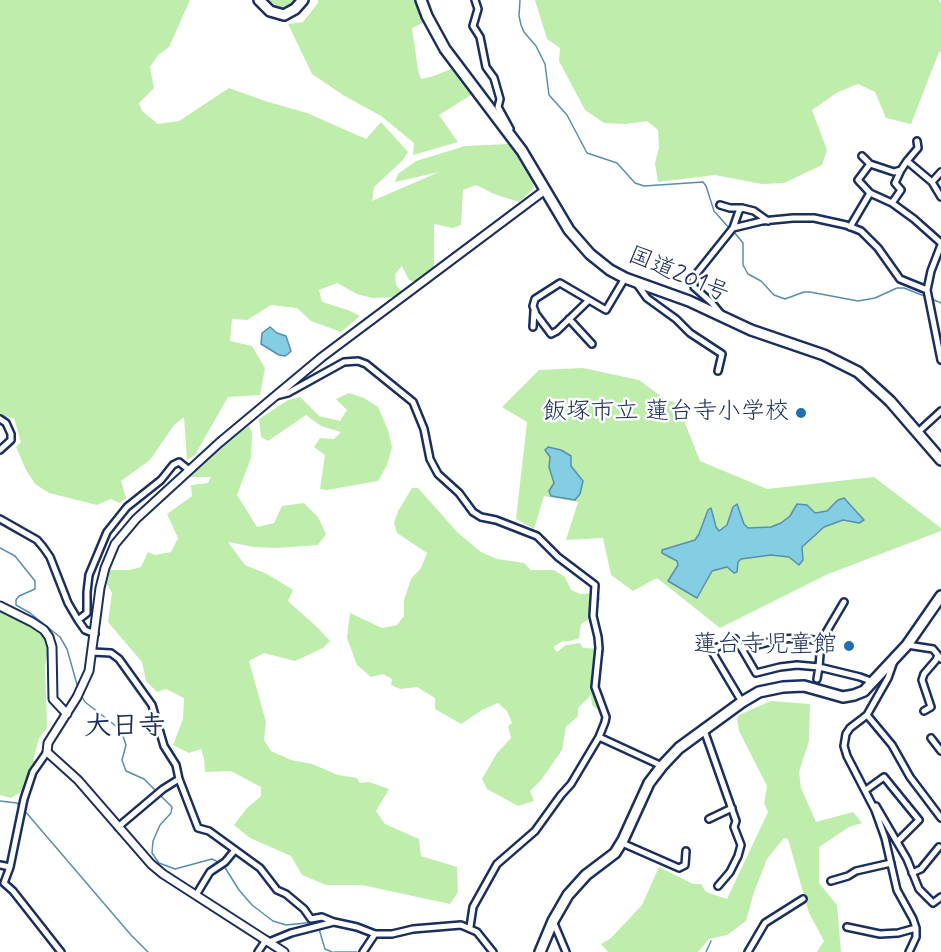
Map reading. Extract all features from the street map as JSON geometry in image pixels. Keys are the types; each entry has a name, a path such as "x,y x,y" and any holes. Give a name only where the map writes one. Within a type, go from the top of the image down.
{"main road":[{"path":"259,0 270,11 284,15 295,9 303,0"},
{"name":"国道201号","path":"422,0 427,16 445,49 522,151 569,230 598,261 626,278 689,301 751,330 824,355 858,372 879,389 941,460"},
{"path":"540,952 561,906 578,883 615,853 622,843 645,791 662,766 679,748 742,702 759,693 783,687 804,686 843,697 864,691 907,645 941,596"}],"street":[{"path":"475,0 478,9 473,26 480,37 486,67 494,78 500,99 498,107 510,129 507,133"},
{"path":"892,203 901,190 895,183 901,170 918,148 917,141"},
{"path":"862,156 870,164 894,172 901,170"},
{"path":"908,161 932,182 941,197"},
{"path":"870,164 858,180 870,193 892,203 914,219 941,244 927,290 941,360"},
{"path":"932,182 941,172"},
{"path":"61,952 13,891 3,883 10,867 24,799 33,772 47,752 48,743 77,697 89,671 100,588 115,544 130,525 189,470 272,398 435,271 545,190"},
{"path":"850,227 870,193"},
{"path":"720,205 754,211 768,220"},
{"path":"721,315 712,303 694,287 693,278 733,228 742,208"},
{"path":"733,228 768,220 814,218 850,227 870,238 900,279 927,290"},
{"path":"533,327 535,299 560,283 606,310 626,278"},
{"path":"636,282 646,298 676,319 690,333 722,354 718,371"},
{"path":"534,309 551,334 588,301"},
{"path":"569,319 592,344"},
{"path":"272,398 288,393 344,362 358,361 366,364 413,402 424,429 430,459 438,474 459,494 473,512 481,517 496,520 537,536 558,557 595,585 593,616 599,648 595,687 606,717 599,737 571,784 535,831 497,864 473,907 470,927"},
{"path":"917,433 941,411"},
{"path":"0,419 6,423 11,440 0,450"},
{"path":"78,620 87,613 89,575 107,532 127,507 161,480 173,465 179,462 189,470"},
{"path":"0,519 37,540 43,546 78,620 85,630 95,634"},
{"path":"97,552 109,559"},
{"path":"817,679 821,641 844,602"},
{"path":"0,606 32,622 44,630 49,637 52,647 53,699 67,714"},
{"path":"742,649 781,639 800,638 821,641"},
{"path":"742,702 711,651 735,639 756,673 789,666 819,667 873,682"},
{"path":"907,645 933,649 940,657 924,674 922,680 932,707 924,711"},
{"path":"92,652 111,653 118,659 152,705 164,746 176,765 198,828 209,831 260,868 277,890 295,901 310,919 322,916 334,922 375,934 461,925 470,927 484,939 493,952"},
{"path":"894,660 888,678 867,715 850,728 846,734 844,746 847,756 897,842 919,889 933,903 941,897"},
{"path":"867,715 892,745 910,777 941,818"},
{"path":"704,730 732,808 736,821 734,826 741,845 730,872 718,886"},
{"path":"599,737 662,766"},
{"path":"931,738 941,751"},
{"path":"47,752 78,780 151,864 284,952"},
{"path":"866,790 884,777 919,820 897,842"},
{"path":"118,827 163,789 179,779"},
{"path":"870,797 885,838 897,890 914,919 916,937 909,952"},
{"path":"709,819 732,808"},
{"path":"622,843 679,868 685,865 686,851"},
{"path":"912,873 921,869 939,847"},
{"path":"196,895 210,872 235,850"},
{"path":"831,881 856,871 891,863"},
{"path":"0,865 10,867"},
{"path":"748,952 765,923 803,899"},
{"path":"553,921 566,952"},
{"path":"258,952 267,941 334,922"},
{"path":"847,927 880,934 898,933 916,928"},
{"path":"363,952 375,934"}],"green space":[{"path":"0,0 190,0 169,47 158,55 150,67 154,88 139,103 142,111 158,124 179,121 229,88 307,113 366,139 381,122 408,152 402,161 374,187 372,201 439,172 395,182 398,174 416,161 465,146 509,144 532,178 534,188 519,202 476,185 463,190 461,225 453,228 434,224 434,268 420,284 409,280 402,266 395,274 396,285 403,293 398,297 372,298 357,294 337,283 319,290 322,302 360,316 341,332 311,321 297,308 271,305 247,320 232,319 230,341 252,346 265,368 260,395 228,397 195,455 187,460 184,417 174,425 150,460 121,481 126,498 119,503 111,499 97,505 49,493 35,484 26,470 16,447 21,442 14,418 0,416"},
{"path":"264,0 300,0 286,10 278,11"},
{"path":"318,0 419,0 425,22 412,28 421,79 451,69 471,95 439,115 458,142 413,155 414,143 381,116 343,95 312,74 288,24 303,22"},
{"path":"535,0 939,0 941,3 941,52 939,52 911,124 886,118 875,92 858,84 838,92 812,110 827,150 822,165 784,183 762,184 715,175 658,182 655,163 659,148 658,130 647,121 626,124 604,123 585,110 559,61 560,48 547,39"},
{"path":"583,368 639,380 666,400 678,403 700,461 767,489 874,477 941,528 941,531 828,574 720,628 657,578 633,591 611,575 603,538 566,540 578,502 544,496 534,529 516,519 527,422 502,407 539,370"},
{"path":"349,393 364,398 378,407 388,430 392,447 387,465 378,481 327,490 320,489 325,455 314,447 320,438 334,439 341,432 321,426 306,415 268,441 261,437 259,419 288,400 300,397 319,416 340,421 347,410 336,399"},
{"path":"249,426 252,433 251,458 237,495 257,527 274,523 282,506 304,503 318,517 326,534 318,545 277,548 254,547 228,542 245,565 267,574 293,590 288,601 330,641 323,648 295,661 264,653 249,661 266,722 264,740 271,751 291,760 312,764 338,775 357,778 360,783 369,782 389,789 376,811 385,824 419,839 421,856 457,867 458,892 450,904 362,885 326,885 302,875 291,856 250,838 234,825 247,808 261,796 261,787 231,771 205,772 201,749 189,753 173,745 183,719 184,698 166,689 157,692 146,681 142,662 108,622 112,593 107,584 110,570 129,570 141,567 148,552 155,555 171,552 178,538 167,514 192,496 191,485 208,483 211,477 190,477 186,471"},
{"path":"412,488 418,488 458,533 481,552 497,559 524,563 531,570 554,570 565,577 571,590 580,594 592,593 601,598 590,619 581,624 579,638 563,641 553,647 557,652 566,645 580,643 583,648 605,649 599,673 600,696 607,709 600,711 592,705 591,695 578,708 578,716 566,727 562,750 541,780 530,791 534,801 518,806 487,789 482,779 497,753 511,738 508,726 512,723 507,711 498,703 482,710 461,724 435,709 435,698 417,687 400,689 391,685 392,679 383,674 371,677 357,665 347,638 350,613 382,628 397,625 404,616 404,600 411,579 421,568 427,553 397,533 394,523 398,511"},
{"path":"0,611 40,626 50,642 45,665 47,728 39,738 33,761 39,762 25,780 24,790 11,798 0,795"},
{"path":"771,701 810,704 809,741 799,772 801,788 816,822 853,812 862,823 849,827 819,847 819,883 837,905 841,952 817,952 824,941 809,913 788,839 784,838 767,859 746,921 727,935 709,939 698,952 608,952 601,944 611,938 642,905 659,867 693,884 701,884 706,892 727,899 768,812 764,803 767,786 739,731 737,719 739,715"}],"water":[{"path":"270,327 286,336 291,351 285,356 261,344 262,333"},
{"path":"548,447 561,450 571,456 571,466 583,481 580,494 575,500 551,496 549,491 554,483 549,467 550,457 545,450"},
{"path":"844,498 864,520 859,523 843,520 824,527 802,547 803,560 799,565 789,557 771,555 741,559 738,562 737,572 734,573 727,567 712,571 697,598 668,581 678,565 677,561 662,553 662,550 695,540 711,508 719,531 727,525 733,507 737,504 744,524 748,528 771,527 790,516 797,504 807,505 815,513 827,511 838,500"}],"waterway":[{"path":"520,0 521,25 545,64 549,95 567,115 587,153 617,163 635,183 644,186 703,182 714,211 730,229"},
{"path":"734,232 743,243 743,265 748,274 761,281 774,295 785,299 810,292 858,301 875,298 897,288 904,288 927,297"},
{"path":"932,299 941,303"},
{"path":"0,548 15,556 35,581 35,589 19,596 16,605 60,637 67,649 78,688"},
{"path":"81,695 85,702 121,730 126,745 122,760 126,771 144,779 156,791"},
{"path":"159,794 172,807 171,813 160,825 153,841 152,853 159,863 175,869 212,859 220,863"},
{"path":"0,801 17,803 21,807"},
{"path":"24,810 148,952"},
{"path":"224,866 239,890 252,905 273,921 286,925 316,922 317,924"},
{"path":"319,929 325,949 332,952"},
{"path":"706,952 711,941"},
{"path":"334,952 357,952"}],"place":[{"name":"飯塚市立 蓮台寺小学校","path":"801,413"},
{"name":"蓮台寺児童館","path":"849,646"}],"district":[{"name":"大日寺","path":"125,728"}]}
